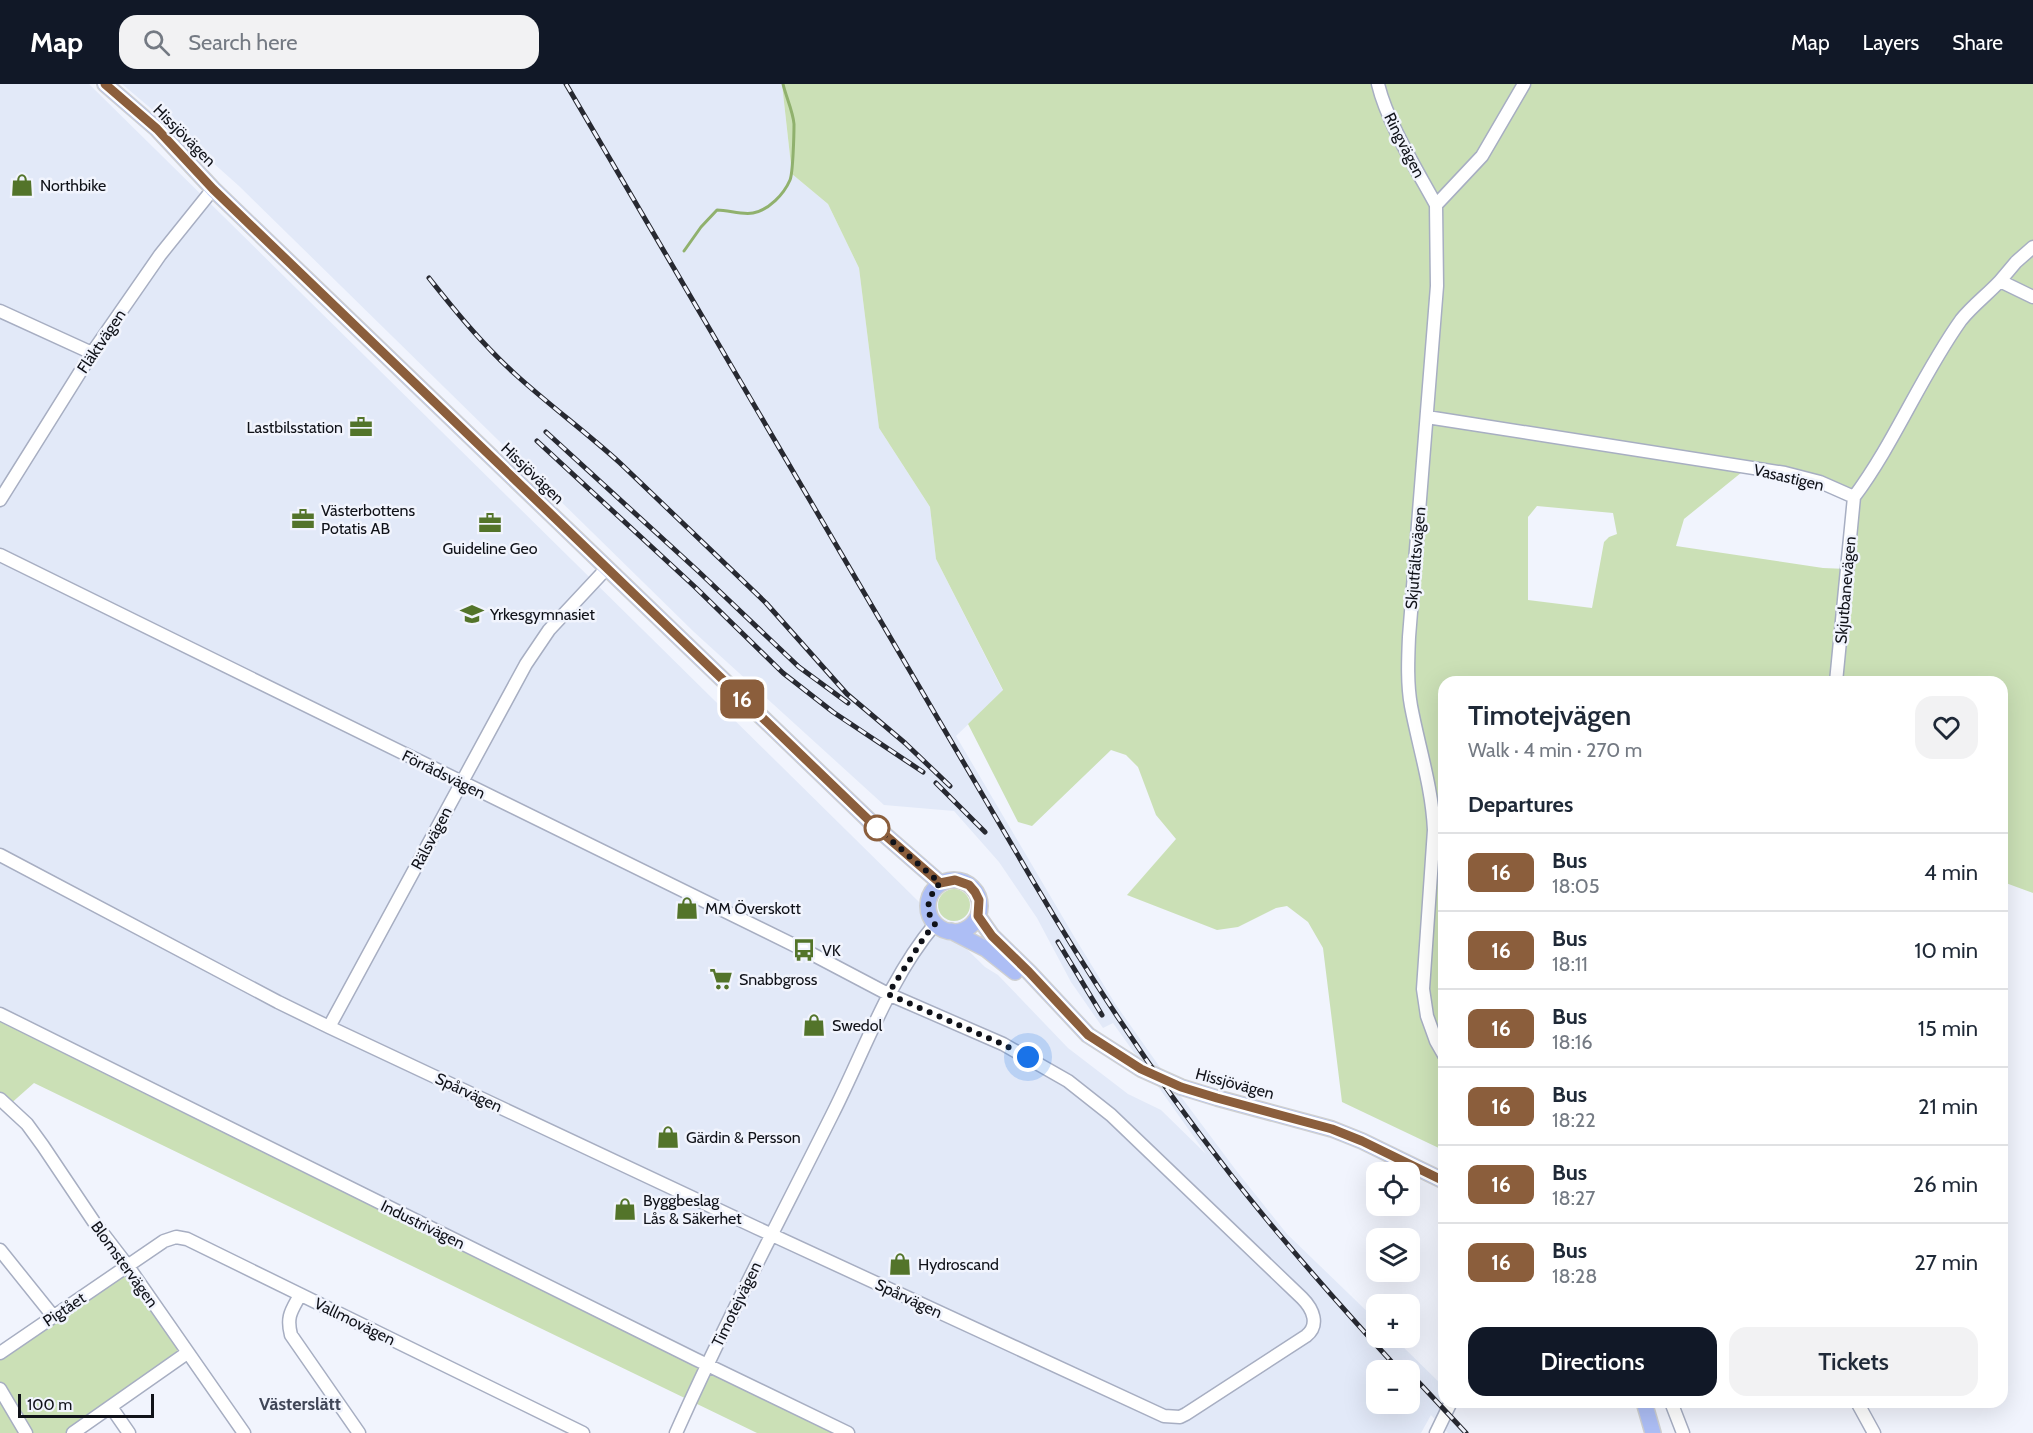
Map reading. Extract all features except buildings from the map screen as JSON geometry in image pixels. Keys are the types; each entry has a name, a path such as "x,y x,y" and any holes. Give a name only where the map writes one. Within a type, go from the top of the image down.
{"main road":[{"name":"Hissjövägen","path":"105,84 157,129 213,189 606,569 877,828 940,883"},
{"path":"955,880 969,885 975,892 979,900 978,916 964,929 951,931 935,924 928,911 928,901 940,883 955,880"},
{"name":"Hissjövägen","path":"978,916 992,936 1088,1035 1141,1069 1181,1087 1332,1129 1406,1162"},
{"name":"Hissjövägen","path":"951,931 1002,959 1025,981 1064,1011"},
{"name":"Hissjövägen","path":"1420,1169 1438,1178"},
{"name":"Hissjövägen","path":"1420,1170 1438,1182"},
{"path":"1646,1408 1653,1433"}],"street":[{"name":"Ringvägen","path":"1378,84 1402,141 1436,205"},
{"path":"1436,205 1482,156 1524,84"},
{"name":"Fläktvägen","path":"0,500 92,352 160,255 213,189"},
{"name":"Skjutfältsvägen","path":"1436,205 1437,286 1409,637 1408,682 1433,807 1434,830 1423,989 1427,1016 1438,1044"},
{"path":"1854,497 1869,477 1913,398 1962,318 2033,247"},
{"path":"2000,281 2033,297"},
{"path":"0,311 92,352"},
{"name":"Vasastigen","path":"1426,417 1785,474 1820,482 1854,497"},
{"name":"Skjutbanevägen","path":"1837,676 1854,497"},
{"name":"Förrådsvägen","path":"0,555 888,994"},
{"name":"Rälsvägen","path":"328,1027 526,664 549,630 606,569"},
{"name":"Spårvägen","path":"0,855 328,1027 1171,1418 1186,1414 1311,1332 1314,1317 1308,1304 1111,1115 1085,1094 1053,1071 1002,1044 888,994"},
{"name":"Timotejvägen","path":"676,1433 706,1365 833,1113 888,994 935,924"},
{"name":"Industrivägen","path":"0,1014 706,1365 848,1433"},
{"name":"Blomstervägen","path":"0,1099 27,1124 94,1222 128,1265 243,1433"},
{"name":"Vallmovägen","path":"128,1265 164,1241 176,1237 187,1239 583,1433"},
{"path":"0,1250 53,1316"},
{"name":"Pigtået","path":"0,1353 128,1265"},
{"path":"300,1295 290,1314 288,1324 291,1335 359,1433"},
{"path":"73,1433 188,1353"},
{"path":"0,1389 26,1433"},
{"path":"111,1407 129,1433"},
{"path":"1436,1433 1448,1408"},
{"path":"1673,1408 1683,1433"},
{"path":"1860,1408 1874,1433"}],"shaded area":[{"path":"0,84 89,84 985,967 998,975 1068,1048 1128,1094 1161,1110 1206,1154 1113,1023 1103,1028 1071,982 1037,918 999,862 954,811 884,805 694,632 239,186 122,84 782,84 792,174 828,204 859,268 879,428 930,507 936,559 1003,691 956,736 1116,1005 1176,1090 1287,1234 1366,1310 1366,1348 1404,1348 1416,1360 1366,1360 1366,1414 1420,1414 1420,1363 1438,1381 1438,1408 1443,1408 1467,1433 1448,1433 1431,1415 1421,1433 848,1433 0,1024"}],"green space":[{"path":"782,84 2033,84 2033,893 2008,884 2008,676 1438,676 1438,1148 1342,1102 1323,948 1308,922 1287,906 1276,908 1238,927 1217,930 1127,895 1176,839 1156,815 1138,767 1126,755 1111,750 1032,826 1018,822 968,724 1003,690 936,559 930,507 879,428 859,268 828,204 792,174","holes":["1747,468 1854,497 1847,569 1823,568 1676,546 1684,519","1537,506 1613,513 1617,534 1604,542 1592,608 1528,600 1528,517"]},
{"path":"954,889 965,894 970,905 965,916 954,921 943,916 938,905 943,894"},
{"path":"0,1014 848,1433 757,1433 34,1083 8,1106 0,1099"},
{"path":"124,1275 178,1340 178,1349 173,1359 68,1433 0,1433 0,1356"}],"waterway":[{"path":"684,251 701,227 717,210 753,213 765,209 780,196 790,180 794,124 783,84"}],"railway":[{"path":"566,84 1079,957 1152,1068 1231,1175 1314,1275 1390,1360"},
{"path":"429,278 470,328 503,363 620,463 766,603 847,694 905,743 950,786"},
{"path":"546,432 799,667 848,703"},
{"path":"537,441 695,587 783,673 833,712 923,772"},
{"path":"936,783 985,832"},
{"path":"1058,942 1102,1015"},
{"path":"1420,1384 1438,1403"},
{"path":"1443,1408 1466,1433"}],"bus line":[{"name":"16","path":"105,84 157,129 213,189 877,828 940,883 955,880 969,885 979,900 978,916 992,936 1088,1035 1141,1069 1181,1087 1332,1129 1438,1178"}],"place":[{"name":"Northbike","path":"22,185"},
{"name":"Lastbilsstation","path":"361,427"},
{"name":"Västerbottens Potatis AB","path":"303,519"},
{"name":"Guideline Geo","path":"490,523"},
{"name":"Yrkesgymnasiet","path":"472,614"},
{"name":"MM Överskott","path":"687,908"},
{"name":"VK","path":"804,950"},
{"name":"Snabbgross","path":"721,979"},
{"name":"Swedol","path":"814,1025"},
{"name":"Gärdin & Persson","path":"668,1137"},
{"name":"Byggbeslag Lås & Säkerhet","path":"625,1209"},
{"name":"Hydroscand","path":"900,1264"}],"district":[{"name":"Västerslätt","path":"300,1404"}],"route":[{"path":"877,828 940,883 928,901 928,911 935,924 888,994 1028,1057"}]}
